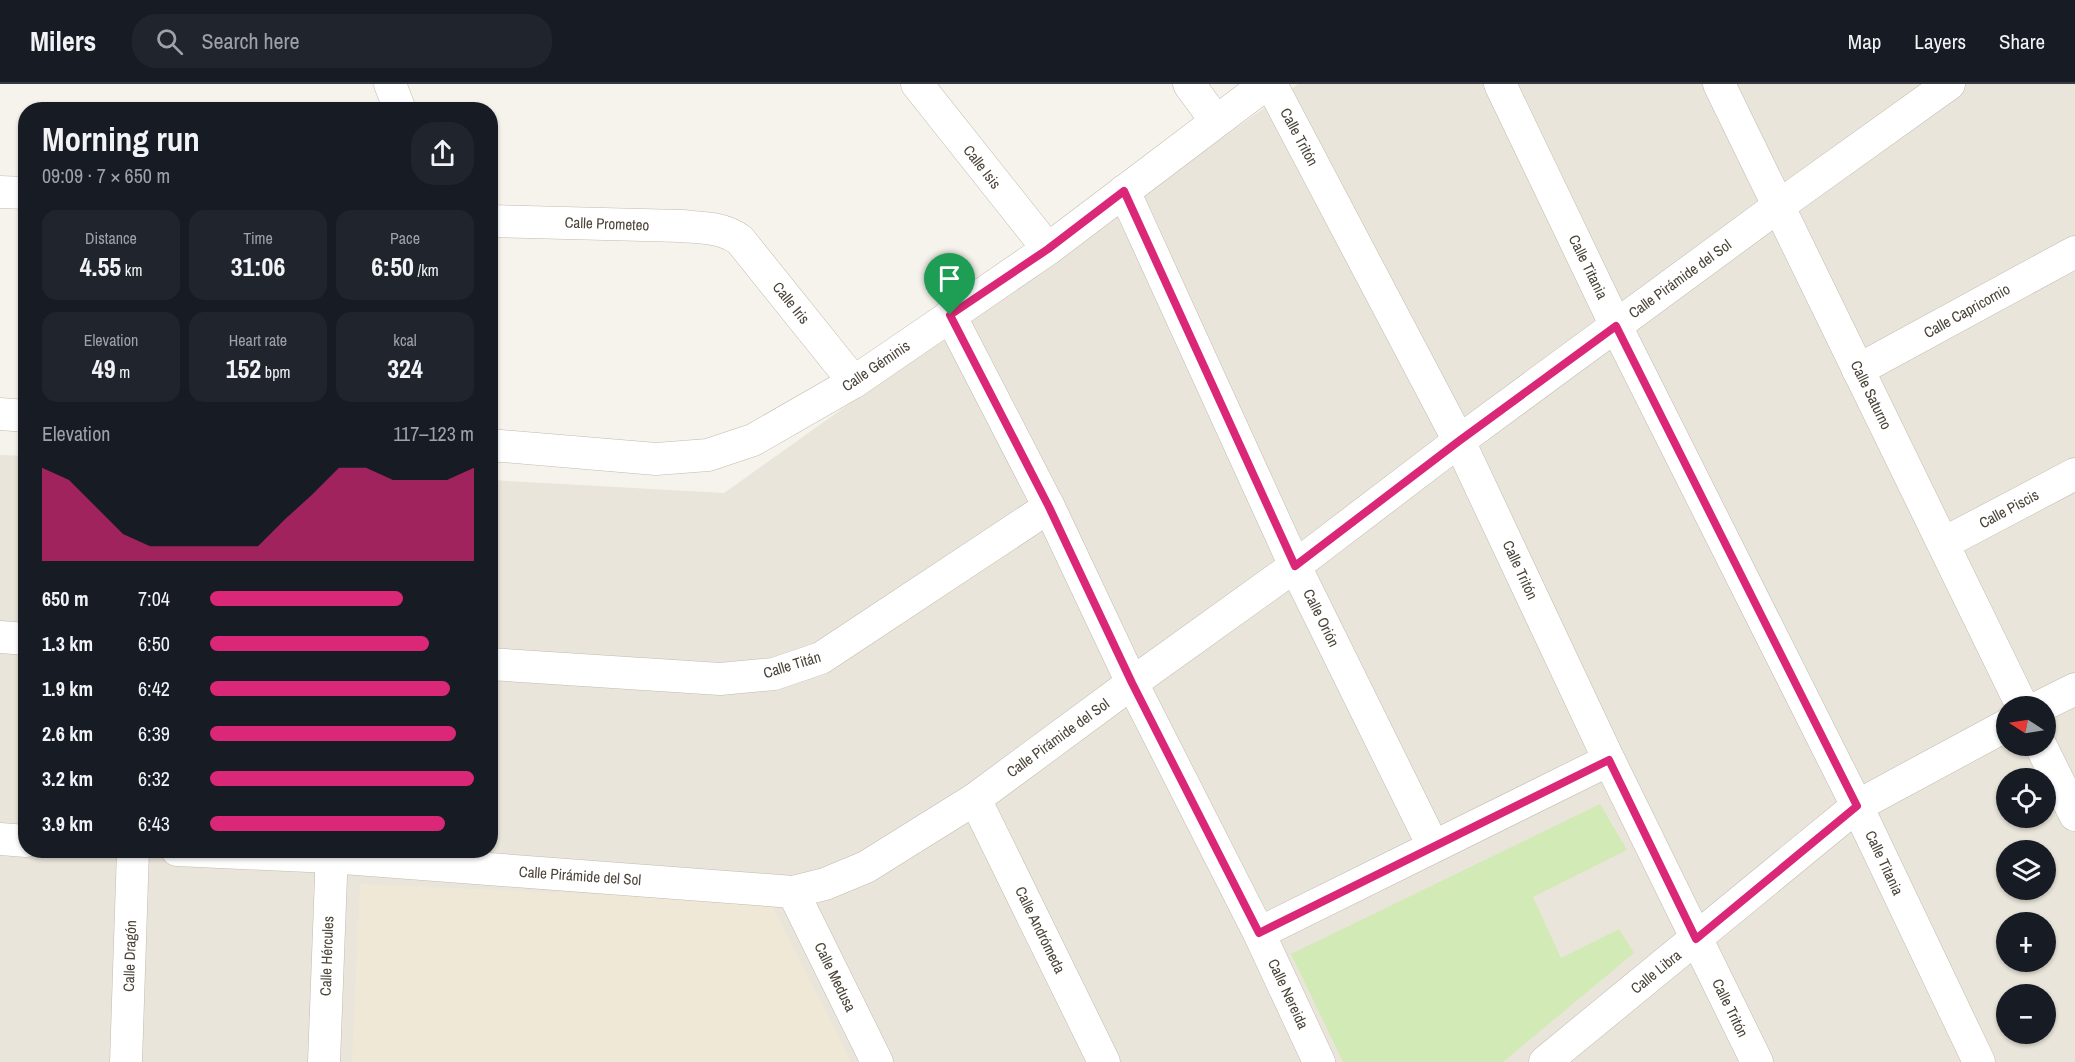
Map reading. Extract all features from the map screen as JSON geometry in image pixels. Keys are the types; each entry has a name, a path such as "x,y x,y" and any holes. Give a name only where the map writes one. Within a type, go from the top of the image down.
{"street":[{"path":"390,84 397,102"},
{"name":"Calle Isis","path":"917,84 1048,249"},
{"path":"1189,84 1216,121"},
{"name":"Calle Géminis","path":"498,446 656,459 708,455 753,440 854,382 1048,249 1266,84"},
{"name":"Calle Tritón","path":"1271,84 1459,441 1609,760 1757,1062"},
{"name":"Calle Titania","path":"1500,84 1616,326 1857,806 1979,1062"},
{"name":"Calle Saturno","path":"1719,84 1780,205 2017,696"},
{"name":"Calle Pirámide del Sol","path":"380,858 793,892 825,884 866,867 975,799 1295,566 1459,441 1780,205 1949,84"},
{"name":"Calle Orión","path":"1124,191 1295,566 1433,846"},
{"path":"0,192 18,193"},
{"name":"Calle Prometeo","path":"498,221 681,226 723,231"},
{"name":"Calle Iris","path":"723,231 731,233 740,240 854,382"},
{"name":"Calle Capricornio","path":"1858,370 2075,252"},
{"name":"Calle Nereida","path":"950,315 1049,507 1132,683 1259,933 1319,1062"},
{"path":"0,414 18,415"},
{"name":"Calle Piscis","path":"1944,543 2075,474"},
{"name":"Calle Titán","path":"498,665 720,679 774,674 821,658 1049,507"},
{"path":"0,638 18,639"},
{"path":"2056,698 2075,688"},
{"name":"Calle Libra","path":"1545,1062 1857,806 1996,731"},
{"path":"2046,756 2075,815"},
{"path":"1259,933 1609,760"},
{"name":"Calle Andrómeda","path":"975,799 1104,1062"},
{"path":"0,839 18,840"},
{"name":"Calle Dragón","path":"126,1062 133,858"},
{"name":"Calle Hércules","path":"324,1062 331,858"},
{"name":"Calle Medusa","path":"793,892 877,1062"}],"shaded area":[{"path":"1298,84 2075,84 2075,1062 0,1062 0,455 18,456 18,858 498,858 498,480 724,493"},
{"path":"360,884 770,902 851,1062 352,1062"}],"green space":[{"path":"1600,804 1627,850 1533,897 1561,958 1619,929 1634,953 1503,1062 1343,1062 1291,954"}],"route":[{"path":"1124,191 1295,566 1459,441 1616,326 1857,806 1696,939 1609,760 1259,933 1132,683 1049,507 950,315 1048,249 1124,191"}]}
